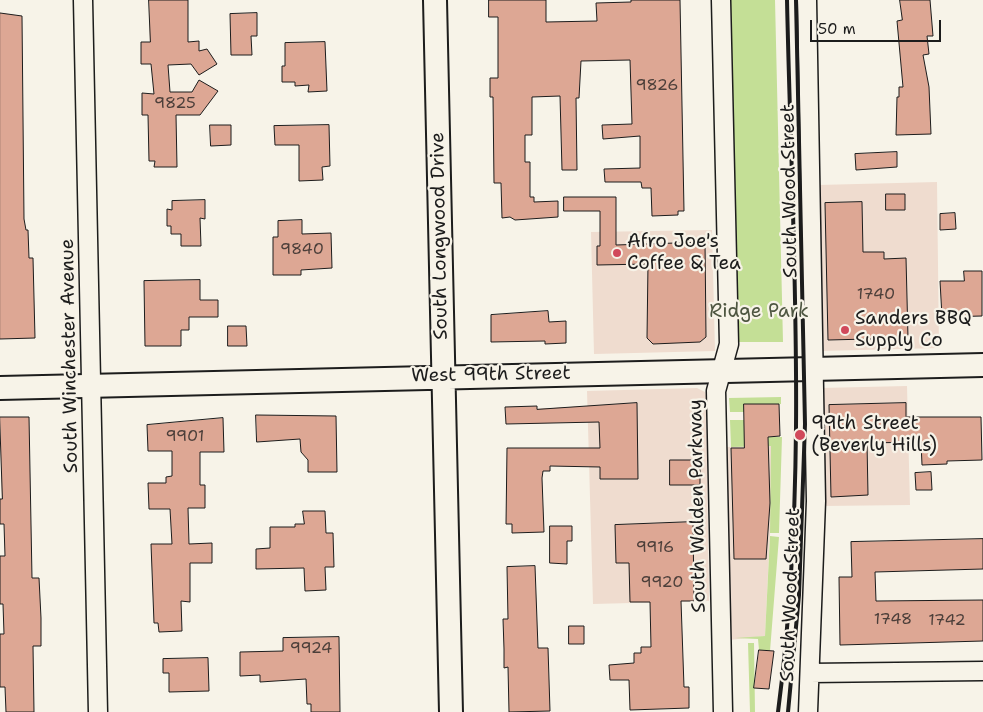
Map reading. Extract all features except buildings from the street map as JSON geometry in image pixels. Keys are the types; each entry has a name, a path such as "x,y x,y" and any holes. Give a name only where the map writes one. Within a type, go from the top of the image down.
{"street":[{"name":"South Winchester Avenue","path":"83,0 98,712"},
{"name":"South Longwood Drive","path":"435,0 451,712"},
{"name":"South Walden Parkway","path":"721,0 729,344 716,395 723,712"},
{"name":"South Wood Street","path":"808,0 816,501 808,712"},
{"name":"West 99th Street","path":"0,388 443,376 983,365"},
{"path":"810,674 983,671"}],"shaded area":[{"path":"937,182 939,348 821,351 818,185"},
{"path":"712,230 715,351 594,354 591,232"},
{"path":"907,386 910,505 823,506 821,388"},
{"path":"697,388 705,392 706,396 709,601 593,604 587,391"},
{"path":"771,446 771,511 765,636 729,640 725,447"}],"green space":[{"name":"Ridge Park","path":"730,0 775,0 783,342 735,342"},
{"path":"781,397 781,404 744,404 744,412 730,412 729,398"},
{"path":"730,420 744,420 744,437 782,437 779,533 770,533 771,446 731,447"},
{"path":"770,536 779,537 770,651 759,650 758,639 735,638 765,636"},
{"path":"748,643 754,643 755,712 750,712"}],"railway":[{"path":"778,712 787,624 796,446 795,267 787,0"},
{"path":"788,712 799,595 805,424 796,0"}],"place":[{"name":"Afro Joe's Coffee & Tea","path":"617,253"},
{"name":"Sanders BBQ Supply Co","path":"845,330"},
{"name":"99th Street (Beverly Hills)","path":"800,435"}]}
